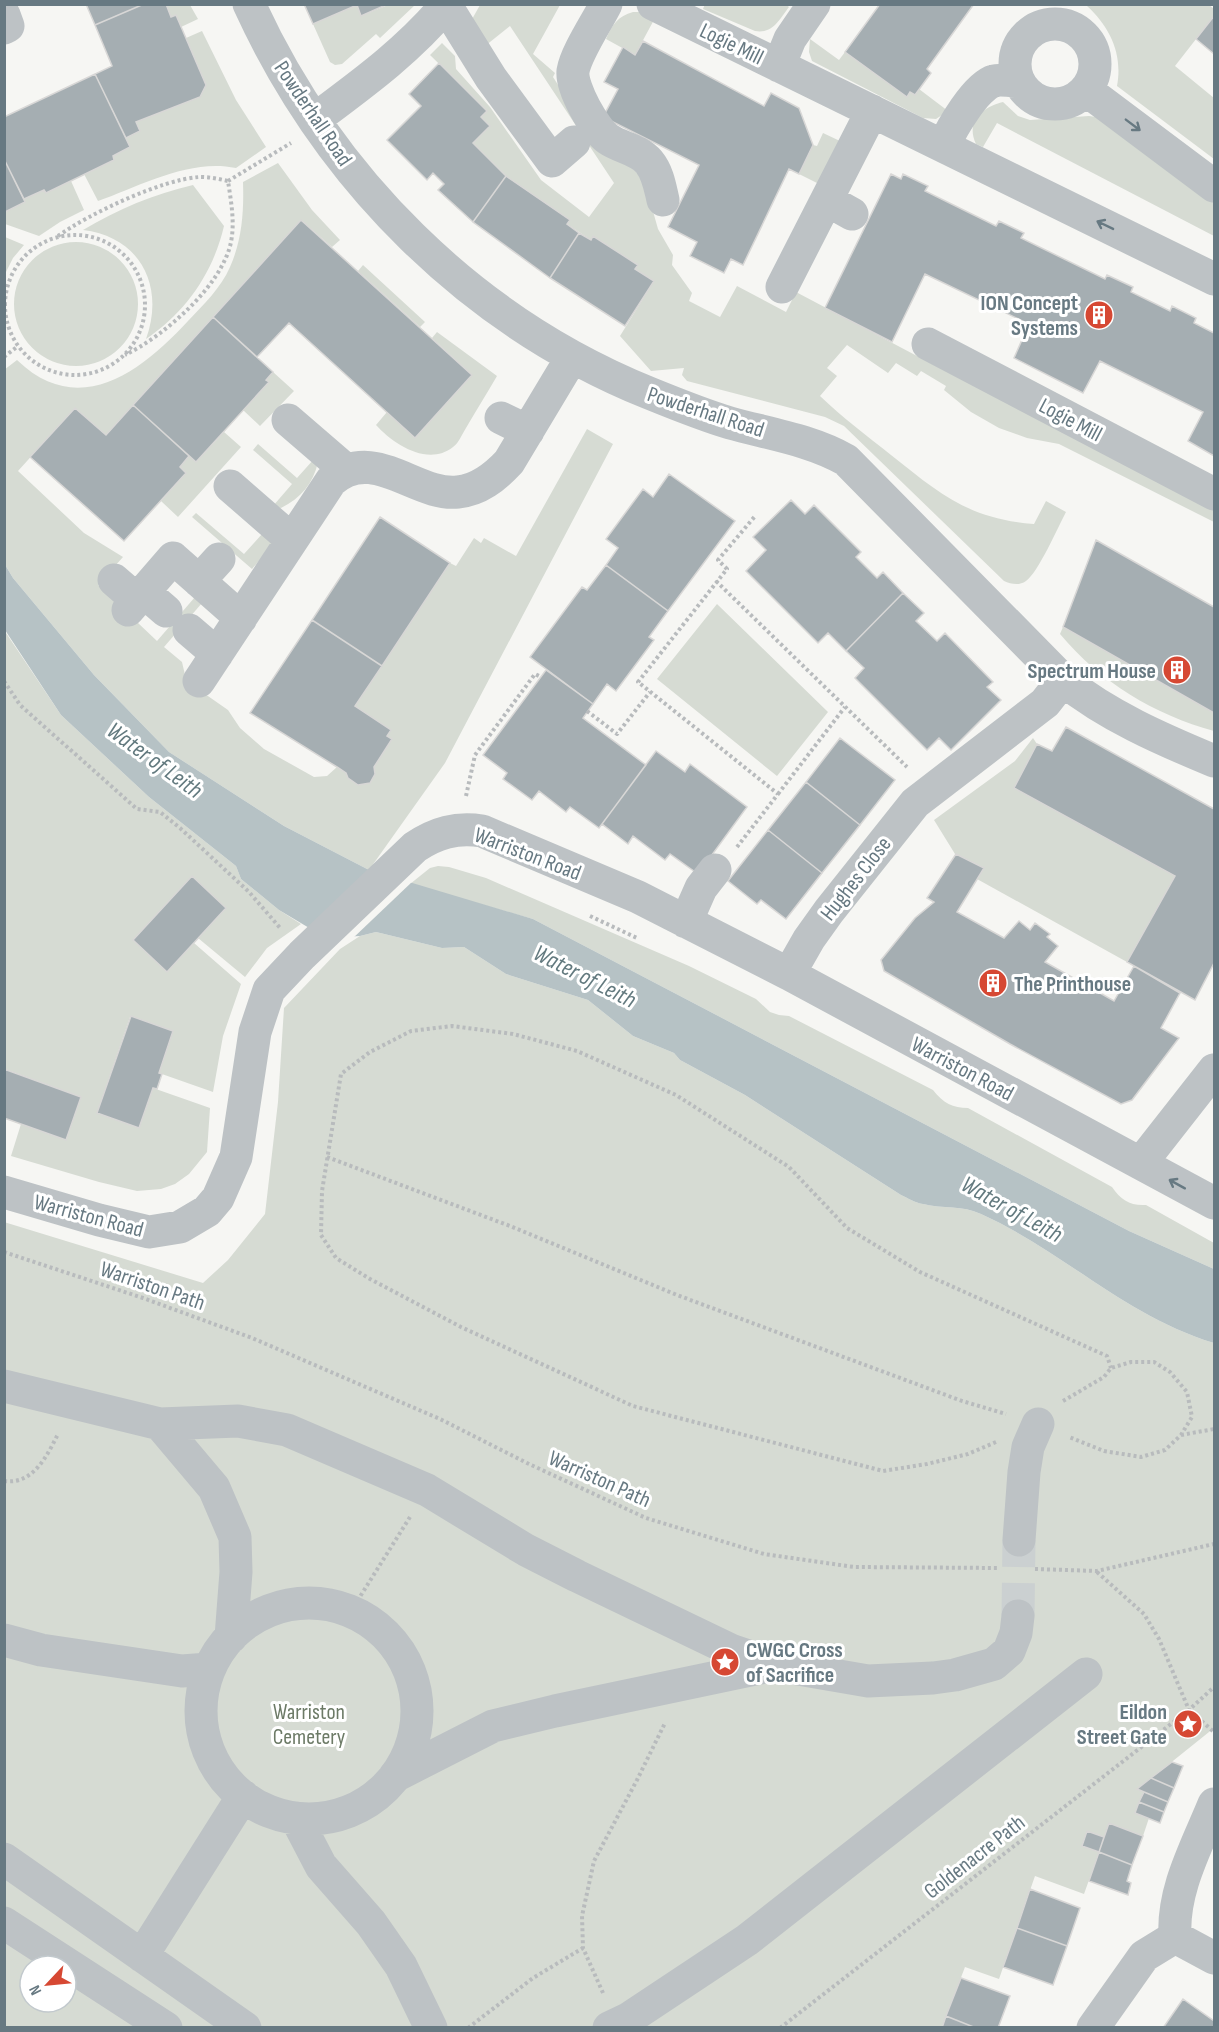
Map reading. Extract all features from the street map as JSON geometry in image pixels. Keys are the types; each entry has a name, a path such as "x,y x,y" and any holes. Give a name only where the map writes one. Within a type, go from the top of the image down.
{"street":[{"name":"Powderhall Road","path":"249,4 273,53 317,122 416,259 572,357 625,383 729,422 828,449 846,460 1063,680 1085,698 1153,735 1215,761"},
{"path":"606,4 576,63 573,76 576,90 600,132 610,141 639,153 650,164 658,179 663,200"},
{"name":"Logie Mill","path":"652,4 944,146 1045,208 1155,236 1215,279"},
{"name":"Logie Mill","path":"779,66 790,39 814,4"},
{"path":"317,122 410,45 446,5 491,78 552,161 573,142"},
{"path":"1057,14 1085,36 1093,49 1096,63 1093,78 1086,90 1076,99 1063,104 1049,104 1037,100 1026,92 1018,81 1014,67 1016,53 1022,40 1032,30 1045,24 1057,14"},
{"path":"944,146 955,124 977,93 993,81 1018,81"},
{"path":"1086,90 1215,186"},
{"path":"782,287 840,207 872,111"},
{"name":"Logie Mill","path":"928,344 1215,494"},
{"path":"199,681 331,482 346,470 361,468 378,470 444,492 456,492 477,486 497,475 516,474 515,425 572,357"},
{"path":"300,430 346,470"},
{"path":"243,499 292,540"},
{"path":"217,654 146,604 173,558 209,570 241,618"},
{"name":"Hughes Close","path":"789,974 809,939 829,911 915,803 930,789 1045,703 1063,680"},
{"name":"Warriston Road","path":"4,1192 149,1232 180,1227 207,1211 218,1198 228,1180 236,1157 251,1056 261,1012 269,990 401,860 428,838 458,829 482,831 638,897 789,974 1215,1203"},
{"path":"686,922 701,888 726,860"},
{"path":"1141,1163 1215,1070"},
{"path":"4,1386 159,1424 238,1421 287,1430 427,1490 526,1550 577,1576 733,1651 775,1665 868,1681 955,1675 994,1664 1009,1651 1016,1633 1018,1616"},
{"path":"159,1424 214,1488 236,1537 231,1637"},
{"path":"1019,1559 1025,1464 1028,1447 1038,1424"},
{"path":"295,1603 324,1604 351,1611 375,1625 395,1645 410,1669 417,1696 417,1725 410,1752 395,1776 376,1797 351,1811 324,1818 296,1818 268,1810 243,1796 224,1776 209,1752 202,1725 198,1679 231,1637 243,1625 268,1611 295,1603"},
{"path":"4,1640 41,1650 198,1679"},
{"path":"395,1776 493,1726 775,1665"},
{"path":"611,2026 628,2019 747,1940 1086,1674"},
{"path":"141,1956 243,1796"},
{"path":"1175,1937 1174,1919 1177,1897 1215,1804"},
{"path":"296,1818 321,1866 371,1923 401,1966 431,2028"},
{"path":"4,1859 245,2028"},
{"path":"4,1923 166,2028"},
{"path":"1175,1937 1215,1958"},
{"path":"1093,2028 1144,1956 1175,1937"}],"path":[{"path":"228,181 233,221 231,242 220,268 176,321 148,342 97,372 68,375 40,366 18,346 12,336 6,315 6,294 9,283 26,255 103,209 170,184 199,177 228,181 317,122"},
{"path":"54,239 73,236 100,240 117,250 135,271 142,288 144,316 139,334 122,357"},
{"path":"4,357 18,346"},
{"path":"756,515 718,560 726,569 638,682 778,795"},
{"path":"716,581 930,789"},
{"path":"458,829 475,755 535,674 541,677"},
{"path":"4,681 20,705 137,808 160,812 180,828 310,948"},
{"path":"587,711 617,734 650,692"},
{"path":"726,860 845,707"},
{"path":"327,1157 510,1226 688,1299 962,1401 1038,1424 1104,1451 1141,1457 1166,1450 1181,1435 1192,1417 1187,1392 1170,1372 1154,1362 1131,1362 1111,1368 1104,1377 1068,1396 1038,1424 968,1454 883,1471 633,1406 461,1327 370,1279 336,1258 321,1235 322,1191 327,1157 341,1074 370,1052 411,1031 452,1026 513,1034 566,1048 676,1095 789,1167 847,1228 920,1272 1107,1356 1111,1368"},
{"name":"Warriston Path","path":"4,1252 143,1298 252,1338 440,1419 529,1464 646,1518 764,1554 854,1567 952,1566 1019,1559 1097,1571 1215,1544"},
{"path":"4,1481 15,1482 33,1474 47,1455 76,1405"},
{"path":"1181,1435 1215,1429"},
{"path":"351,1611 427,1490"},
{"path":"1097,1571 1144,1614 1159,1639 1189,1710 1215,1732"},
{"path":"611,2026 606,1999 583,1948 582,1917 594,1861 638,1780 667,1718 693,1683"},
{"name":"Goldenacre Path","path":"780,2028 1189,1710 1215,1687"},
{"path":"468,2028 533,1978 583,1948"}],"green space":[{"path":"705,4 786,4 789,7 771,28 755,31 703,9"},
{"path":"1088,4 1208,4 1214,9 1214,16 1175,66 1214,98 1214,159 1117,86 1118,63 1113,42 1102,23 1087,6"},
{"path":"166,5 190,5 198,19 181,27 176,15 171,17"},
{"path":"357,5 361,16 388,5 415,5 380,38 376,34 342,64 335,65 330,62 313,24"},
{"path":"480,5 560,5 533,54 555,73 553,77 601,152 622,159 639,175 647,190 658,229 673,255 672,265 692,293 689,301 720,317 737,286 786,312 796,292 934,365 1214,505 1214,522 1059,444 1027,438 999,428 971,412 944,390 946,386 921,371 917,376 896,363 888,373 847,345 827,368 837,376 820,396 925,482 956,502 991,517 1034,524 1046,501 1066,512 1042,560 1031,576 1021,584 1009,583 1004,581 844,426 825,417 687,381 682,375 684,368 651,371 620,336 654,281 635,269 637,265 593,237 591,240 567,224 569,220 506,176 473,143 490,126 481,117 487,111 430,55 442,43 455,56 456,69 490,107 541,180 589,217 614,183 510,26 485,46 471,21"},
{"path":"633,12 641,12 655,18 635,55 606,39 616,22"},
{"path":"202,31 236,100 266,147 236,168 219,166 183,170 98,201 84,174 114,160 113,156 130,147 126,138 140,131 136,122 200,97 206,85 186,38"},
{"path":"810,39 839,60 845,52 907,96 910,92 919,89 948,111 936,119 923,118 812,61 809,52"},
{"path":"1003,102 1018,116 1030,120 1096,117 1214,200 1214,236 997,123 983,147 976,144 973,136 974,122 983,111"},
{"path":"823,133 840,141 819,184 799,174 813,145 817,146"},
{"path":"278,163 312,210 340,240 332,247 301,220 106,435 75,408 18,471 84,533 123,557 98,585 157,641 195,597 202,603 164,647 182,662 185,675 195,687 228,710 240,728 264,749 314,777 327,776 337,767 358,785 374,767 387,736 355,706 450,563 456,566 474,538 481,543 484,538 516,556 587,429 613,444 445,763 369,870 284,826 169,752 94,675 13,578 4,563 4,370 17,360 40,378 63,386 86,387 109,382 151,357 206,302 226,275 240,236 243,182"},
{"path":"71,181 84,210 39,236 5,224 4,211 44,190 46,193"},
{"path":"193,185 224,226 219,243 213,260 196,290 174,317 146,339 151,320 152,301 150,284 143,268 133,254 120,243 103,235 83,230 136,203"},
{"path":"5,237 24,245 13,258 5,274"},
{"path":"76,242 100,247 120,260 133,280 138,304 133,328 120,348 100,361 76,366 52,361 32,348 19,328 14,304 19,280 32,260 52,247"},
{"path":"363,265 425,322 420,327 358,271"},
{"path":"437,332 497,376 457,443 443,453 433,455 422,454 401,446 376,425 387,412 415,438 472,375 432,338"},
{"path":"273,372 294,391 260,426 243,410 268,382 266,380"},
{"path":"224,432 241,447 178,517 161,501 186,473 180,467 189,456 196,462"},
{"path":"258,444 297,478 314,459 318,462 305,490 295,500 281,508 273,506 292,484 253,450"},
{"path":"196,513 244,554 262,534 274,543 252,569 192,517"},
{"path":"717,604 828,712 777,776 657,679"},
{"path":"1063,627 1214,713 1214,731 1171,716 1111,682 1060,634"},
{"path":"4,630 61,715 149,797 236,866 241,879 279,910 301,924 267,948 245,977 198,938 192,877 133,940 167,972 194,943 241,984 223,1036 213,1092 159,1073 130,1017 97,1113 139,1127 153,1088 210,1108 207,1152 189,1174 175,1184 161,1189 137,1191 11,1156 21,1124 66,1139 81,1097 5,1069"},
{"path":"1033,738 1037,744 1014,788 1175,876 1127,962 977,879 983,868 955,854 934,820 1015,761"},
{"path":"438,866 486,878 689,966 756,999 770,1012 789,1016 933,1090 949,1104 968,1108 1112,1187 1126,1201 1146,1205 1214,1243 1214,1269 1129,1231 533,919 410,884 430,868"},
{"name":"Warriston Cemetery","path":"376,932 442,948 464,947 506,974 588,1000 633,1036 674,1053 680,1060 745,1095 901,1195 914,1202 967,1209 981,1214 1011,1229 1152,1317 1214,1343 1214,1728 1138,1789 1144,1792 1135,1812 1149,1818 1143,1836 1109,1824 1104,1837 1087,1831 1082,1846 1099,1852 1084,1894 1035,1876 999,1979 965,1967 942,2027 5,2027 4,1222 203,1283 228,1260 265,1214 278,1102 284,1008 340,949 360,936"}],"water":[{"name":"Water of Leith","path":"4,563 13,578 94,675 169,752 284,826 369,870 533,919 1129,1231 1214,1269 1214,1343 1152,1317 1011,1229 981,1214 967,1209 914,1202 901,1195 745,1095 680,1060 674,1053 633,1036 588,1000 506,974 464,947 442,948 376,932 360,936 326,938 279,910 241,879 236,866 149,797 61,715 5,630"}],"pier":[{"path":"372,868 413,881 351,940 326,941"}],"building":[{"path":"86,4 144,4 95,25"},
{"path":"144,4 166,4 171,17 176,15 206,85 200,97 136,122 140,131 126,138 95,74 112,66 95,25"},
{"path":"304,4 388,4 361,16 357,5 313,24"},
{"path":"880,4 974,4 927,69 931,73 915,95 910,92 907,97 845,52"},
{"path":"1214,16 1214,54 1196,39"},
{"path":"643,41 764,106 771,93 799,108 813,145 799,174 789,169 743,265 731,259 724,273 690,256 697,242 668,227 699,165 603,117 618,89 604,82 623,47 635,55"},
{"path":"439,63 487,111 481,117 490,126 473,143 506,176 473,222 438,190 444,184 433,173 427,180 387,140 421,106 409,94"},
{"path":"95,74 130,147 113,156 114,160 46,193 44,190 24,199 4,159 4,117"},
{"path":"4,159 25,202 5,212 4,211"},
{"name":"ION Concept Systems","path":"891,174 901,179 903,174 928,186 925,191 996,226 999,221 1024,233 1021,238 1105,279 1107,275 1133,287 1131,292 1170,311 1172,306 1196,318 1194,323 1214,333 1214,456 1188,441 1203,412 1100,361 1083,393 1014,358 1029,324 925,274 892,342 825,308"},
{"path":"506,176 570,220 567,224 579,233 550,278 473,222"},
{"path":"301,220 472,375 415,438 289,323 257,357 213,317"},
{"path":"579,233 591,240 593,236 638,265 635,269 654,281 625,326 550,278"},
{"path":"213,317 273,372 266,380 269,382 196,462 133,405"},
{"path":"133,405 189,456 180,467 186,473 124,541 30,457 75,408 106,435"},
{"path":"669,474 735,521 668,611 606,565 618,548 606,539 643,489 653,497"},
{"path":"791,500 805,514 814,505 861,552 856,557 877,578 883,572 903,593 846,651 828,633 818,643 746,571 766,550 753,537"},
{"path":"380,517 450,563 382,666 312,620"},
{"name":"Spectrum House","path":"1096,540 1214,607 1214,713 1063,627"},
{"path":"606,565 668,611 649,637 654,640 616,691 607,684 593,704 530,657 582,587 587,590"},
{"path":"903,593 924,613 916,621 937,641 945,633 993,682 987,687 1001,700 951,750 939,738 927,750 855,678 864,668 846,651"},
{"path":"312,620 382,666 355,706 391,730 387,736 392,739 374,767 375,774 370,783 358,785 337,767 250,713"},
{"path":"546,670 593,704 583,718 646,765 599,828 570,807 566,812 539,791 532,800 503,779 507,773 483,755"},
{"path":"1066,727 1214,809 1214,963 1195,1000 1127,962 1175,876 1014,788 1037,744 1052,751"},
{"path":"840,738 895,780 860,825 806,782"},
{"path":"656,751 685,772 690,764 747,807 698,874 670,854 665,860 633,836 628,844 602,824"},
{"path":"806,782 860,825 822,873 768,830"},
{"path":"768,830 822,873 786,919 761,900 757,904 728,881"},
{"name":"The Printhouse","path":"956,854 984,868 957,912 1004,938 1019,921 1030,930 1035,923 1050,934 1047,937 1058,946 1045,962 1114,1001 1134,966 1180,993 1161,1028 1179,1038 1132,1100 1121,1104 1010,1044 884,971 881,960 915,918 934,902 927,898"},
{"path":"192,876 226,908 167,972 133,940"},
{"path":"131,1016 173,1031 159,1073 162,1074 157,1089 153,1088 139,1128 97,1113"},
{"path":"4,1069 81,1097 66,1140 4,1118"},
{"path":"1172,1762 1183,1766 1174,1788 1151,1778"},
{"path":"1151,1778 1174,1788 1168,1802 1137,1789"},
{"path":"1144,1792 1168,1802 1164,1812 1139,1802"},
{"path":"1139,1802 1164,1812 1160,1823 1135,1813"},
{"path":"1109,1823 1143,1836 1132,1865 1099,1852"},
{"path":"1087,1831 1104,1837 1099,1852 1082,1846"},
{"path":"1099,1852 1132,1865 1127,1881 1131,1883 1128,1895 1089,1881"},
{"path":"1030,1889 1080,1908 1067,1946 1017,1928"},
{"path":"1017,1928 1067,1946 1053,1985 1003,1967"},
{"path":"961,1978 1010,1996 998,2028 976,2028 946,2016"},
{"path":"1183,1999 1214,2021 1214,2028 1163,2028"},
{"path":"946,2016 976,2028 942,2028"}],"tunnel":[{"path":"1018,1616 1019,1540"}],"place":[{"name":"ION Concept Systems","path":"1099,315"},
{"name":"Spectrum House","path":"1177,670"},
{"name":"The Printhouse","path":"993,983"},
{"name":"CWGC Cross of Sacrifice","path":"725,1662"},
{"name":"Eildon Street Gate","path":"1188,1724"}]}
